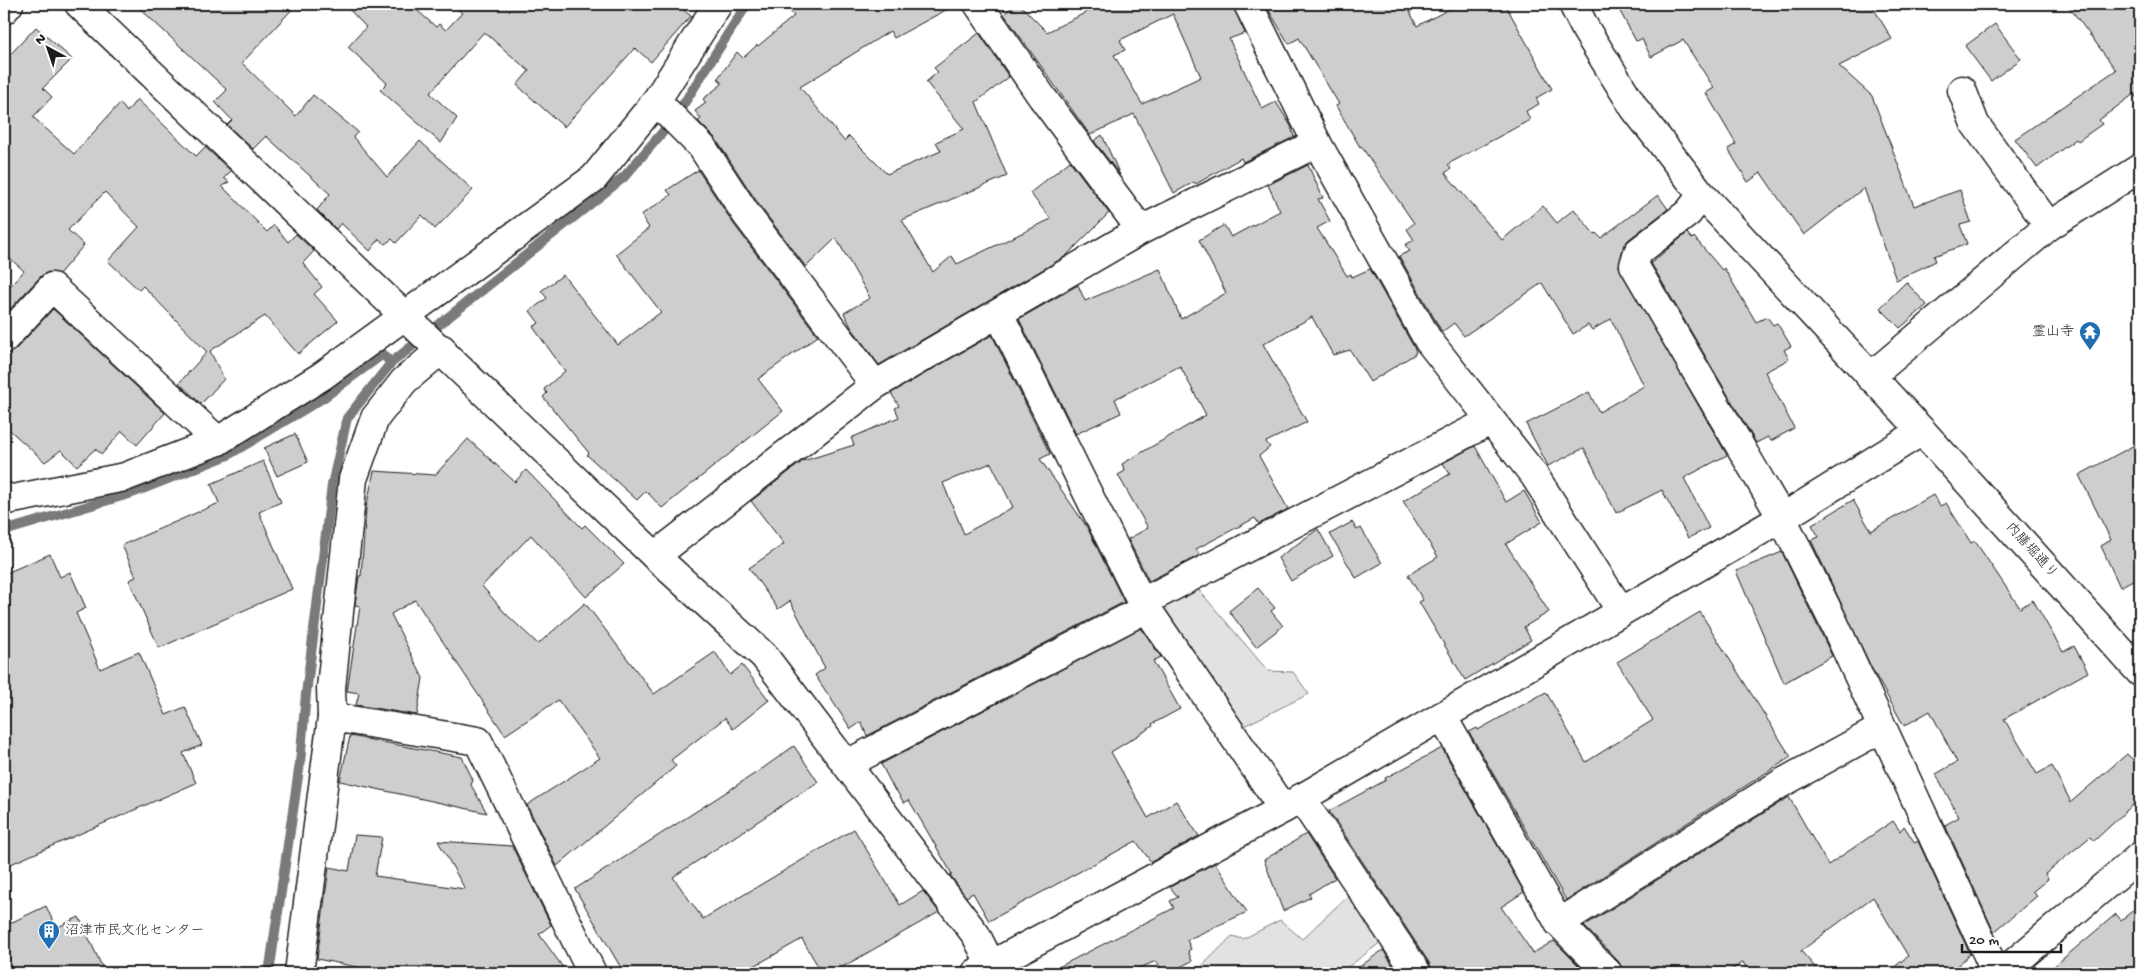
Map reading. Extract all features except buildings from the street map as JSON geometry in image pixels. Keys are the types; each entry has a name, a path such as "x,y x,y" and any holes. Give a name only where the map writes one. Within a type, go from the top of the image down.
{"street":[{"path":"4,10 9,4"},
{"path":"79,4 442,349 655,556 764,656 976,935 988,970 1292,804 1782,518 1922,431"},
{"path":"978,4 1042,97 1141,230"},
{"path":"1248,4 1317,143 1428,340 1490,422 1534,475 1621,611"},
{"name":"内膳堀通り","path":"1573,4 1586,30 1636,109 1702,195 1922,431 2140,672"},
{"path":"4,496 8,500 125,477 218,442 322,376 594,178 656,101 714,5"},
{"path":"1962,90 1975,124 2049,226"},
{"path":"656,101 702,147 746,214 875,385"},
{"path":"655,556 875,385 1141,230 1317,143"},
{"path":"1870,377 2049,226 2140,168"},
{"path":"1702,195 1688,213 1638,252 1634,265 1782,518 1991,962 2002,973 2140,856"},
{"path":"4,339 52,287 218,442"},
{"path":"999,314 1145,605 1417,973"},
{"path":"299,973 332,717 332,688 354,478 374,418 404,381 442,349"},
{"path":"847,764 1490,422"},
{"path":"1442,716 1560,923 1608,973"},
{"path":"332,717 478,741 592,973"},
{"path":"1560,923 1780,784 1882,728"}],"shaded area":[{"path":"1198,589 1268,671 1293,672 1309,694 1244,726 1157,611"},
{"path":"1353,891 1385,939 1340,973 1195,973 1232,936 1243,939 1280,920 1302,939"}],"waterway":[{"path":"4,531 132,493 228,455 323,398 383,354 391,363 624,177 674,119 747,4"},
{"path":"269,973 300,763 306,694 332,485 347,418 391,363"}],"place":[{"name":"霊山寺","path":"2090,351"},
{"name":"沼津市民文化センター","path":"49,950"}]}
